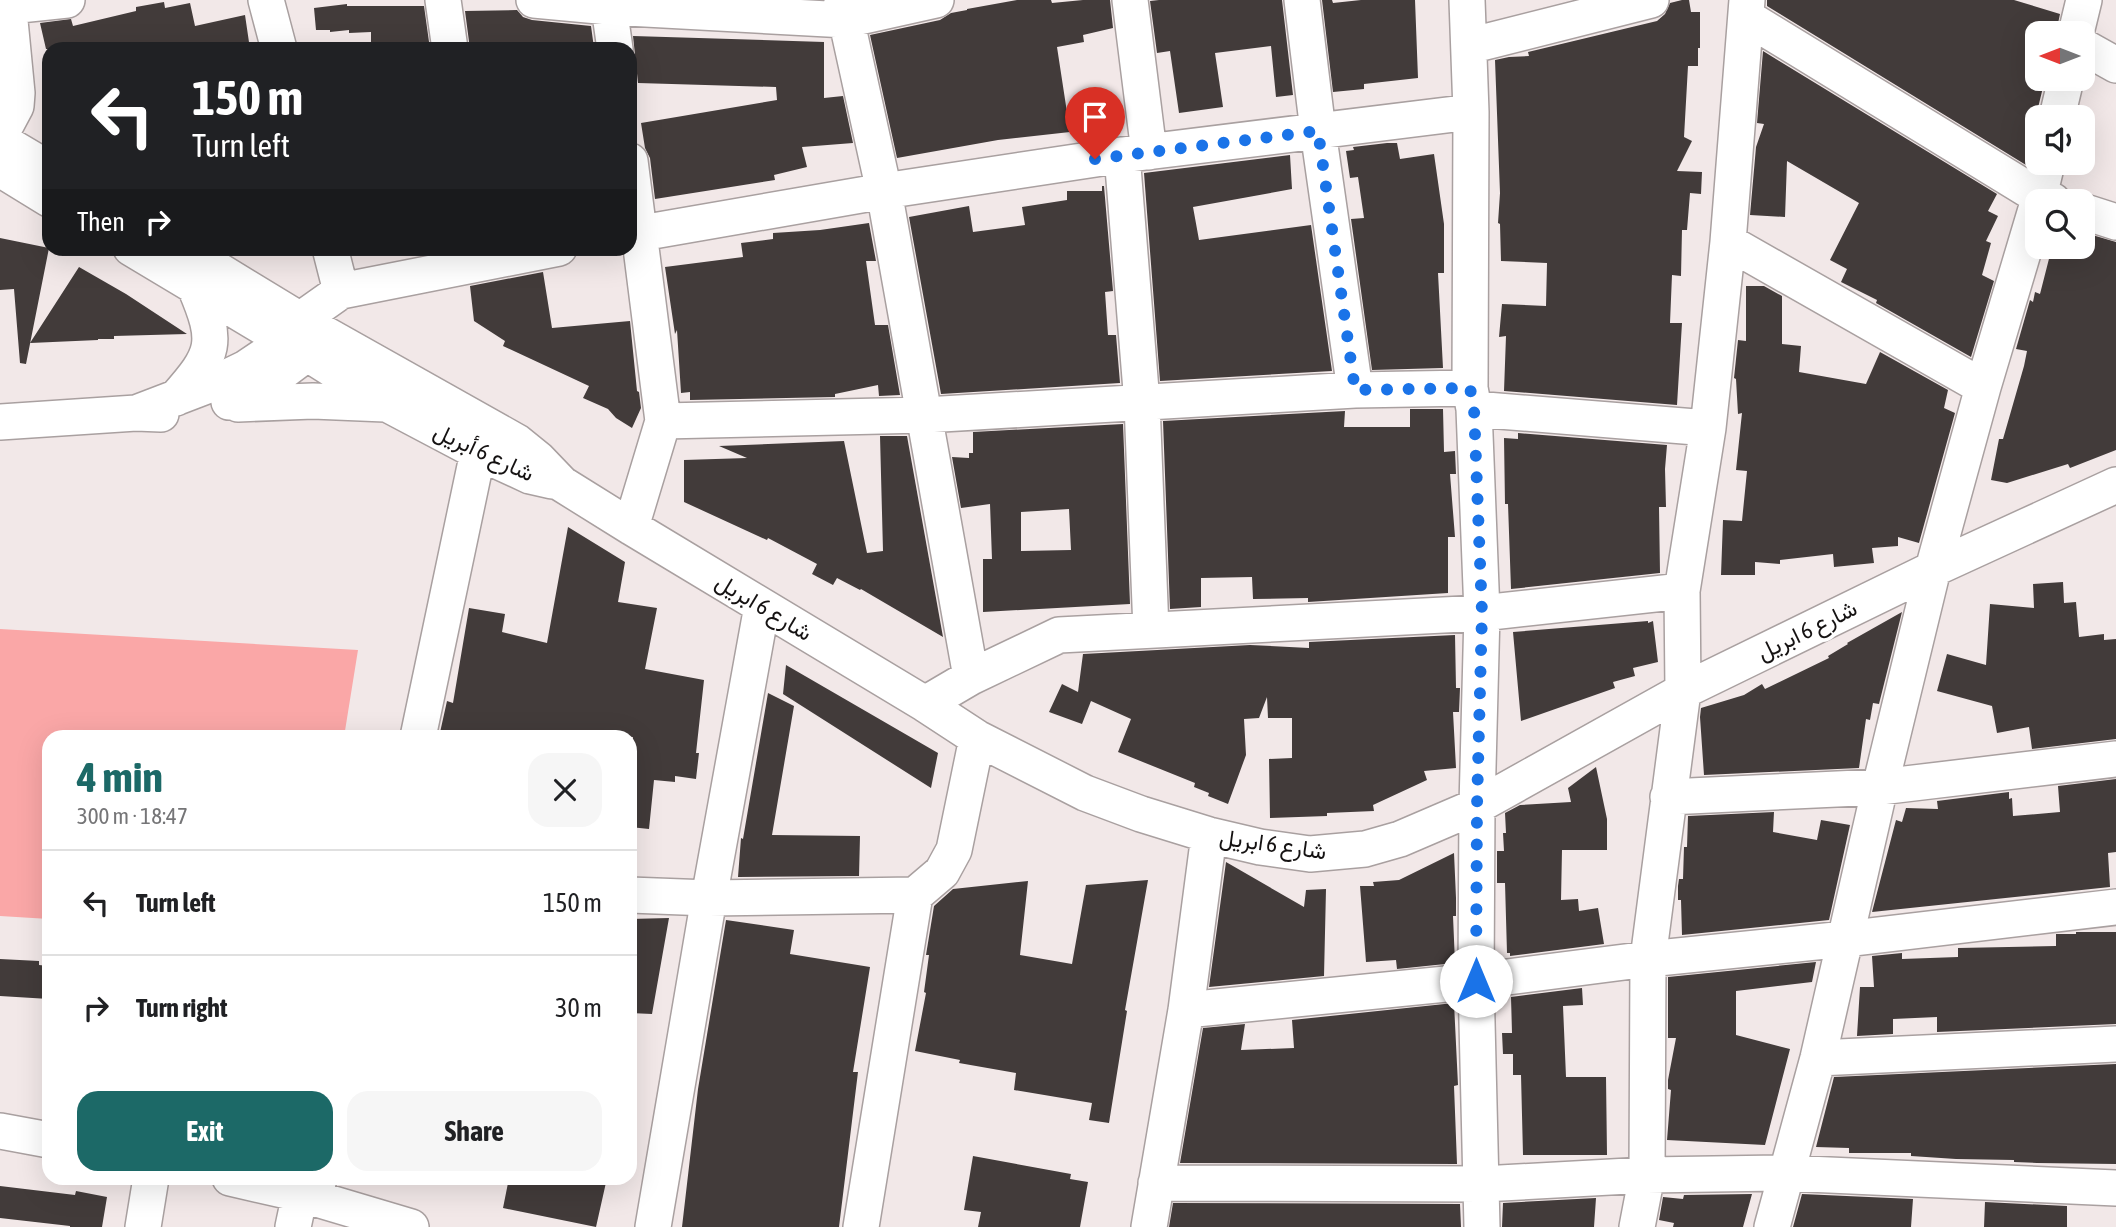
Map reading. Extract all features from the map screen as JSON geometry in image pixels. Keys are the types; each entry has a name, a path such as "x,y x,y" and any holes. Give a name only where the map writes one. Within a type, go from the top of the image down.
{"street":[{"path":"42,165 0,138 16,106 17,93 8,3 67,0"},
{"path":"266,0 277,42"},
{"path":"443,0 449,42"},
{"path":"534,0 844,10 936,0"},
{"path":"1130,0 1151,630"},
{"path":"1302,0 1355,390"},
{"path":"1467,0 1471,113 1472,398 1482,613 1476,981 1482,1227"},
{"path":"1469,46 1651,0"},
{"path":"2079,21 2084,0"},
{"path":"608,3 614,42"},
{"path":"1637,1227 1647,1175 1648,959 1683,691 1682,591 1708,428 1728,242 1746,8 2025,190"},
{"path":"844,10 884,191 971,677"},
{"path":"2095,53 2116,65"},
{"path":"637,234 884,191 1135,153 1471,113"},
{"path":"0,169 42,195"},
{"path":"2095,215 2116,222"},
{"path":"1728,242 1983,387"},
{"path":"631,527 663,421 637,247"},
{"path":"1772,1227 1818,1058 1933,569 1983,387 2025,255"},
{"name":"شارع 6 أبريل","path":"144,256 195,287 306,337 517,442 562,484"},
{"name":"شارع 6 أبريل","path":"193,256 306,337 389,405 530,476 562,484"},
{"path":"332,256 341,292"},
{"path":"0,422 136,413 180,415 224,405 273,380 341,292 478,256"},
{"path":"176,398 201,368 211,343 207,315 195,287"},
{"path":"136,413 218,382 306,337"},
{"path":"663,421 925,415 1355,390 1472,398 1708,428"},
{"path":"224,405 274,401 389,405"},
{"path":"419,730 478,452"},
{"name":"شارع 6 ابريل","path":"562,484 977,738 1085,793 1209,835 1260,847 1310,854 1365,849 1400,839 1477,806 1683,691 1933,569 2116,485"},
{"path":"925,704 971,677 1059,635 1482,613 1682,591"},
{"path":"653,1227 762,606"},
{"path":"637,895 709,898 915,895 942,872 954,850 977,738"},
{"path":"1668,797 1880,787 2116,759"},
{"path":"1149,1227 1186,1010 1209,835"},
{"path":"862,1227 915,895"},
{"path":"1186,1010 1476,981 2116,907"},
{"path":"1818,1058 2116,1044"},
{"path":"0,1131 42,1139"},
{"path":"1156,1183 1482,1184 1647,1175 1786,1173 2116,1188"},
{"path":"143,1227 150,1185"},
{"path":"254,1185 411,1227"}],"shaded area":[{"path":"0,629 358,650 345,730 42,730 42,919 0,916"}],"building":[{"path":"1017,0 1051,0 1052,3 1110,0 1113,28 1083,35 1084,42 1057,47 1070,132 998,140 897,158 870,35 940,20 951,13 967,9"},
{"path":"1282,0 1293,95 1276,97 1271,46 1215,53 1223,107 1179,113 1170,51 1157,53 1150,1"},
{"path":"1322,0 1332,0 1333,3 1415,0 1418,78 1364,84 1364,89 1333,92"},
{"path":"1689,0 1691,12 1700,12 1700,48 1698,66 1688,66 1684,137 1692,141 1677,171 1702,172 1701,194 1690,193 1687,230 1682,230 1681,276 1672,275 1670,323 1682,323 1677,405 1504,391 1506,336 1499,337 1502,304 1546,306 1547,263 1501,261 1495,60 1529,56 1528,52 1657,21 1665,14 1670,3"},
{"path":"1767,0 2014,0 2060,14 2059,21 2025,21 2025,91 2042,91 2039,105 2025,105 2025,164 1767,6"},
{"path":"164,2 165,8 190,3 195,26 245,15 249,42 44,42 40,23 71,19 73,26 136,11 136,7"},
{"path":"347,4 424,6 429,42 371,42 371,32 316,30 314,8"},
{"path":"517,10 523,17 532,20 591,26 593,42 469,42 465,11"},
{"path":"633,36 824,42 824,98 843,96 853,143 802,147 807,167 774,175 775,180 655,199 650,158 645,148 641,123 777,100 776,87 638,83 637,42 634,42"},
{"path":"1763,51 1997,194 1988,211 1998,216 1986,241 1991,243 1982,275 1994,281 1971,357 1876,303 1877,300 1841,282 1847,269 1830,260 1859,203 1787,161 1785,217 1750,215 1756,147 1764,124 1757,123"},
{"path":"1397,143 1400,159 1434,154 1444,224 1444,273 1438,273 1443,368 1372,370 1351,219 1364,218 1358,177 1350,178 1346,151 1354,150 1353,147"},
{"path":"1290,155 1292,189 1193,207 1199,240 1311,225 1332,371 1160,381 1144,173"},
{"path":"1102,186 1113,291 1105,292 1108,335 1116,335 1120,383 941,394 909,217 969,206 973,232 1025,225 1022,207 1067,200 1067,191 1102,191"},
{"path":"869,223 876,261 866,261 875,325 888,325 900,395 879,396 878,385 835,394 835,397 690,400 690,392 681,393 677,330 675,334 665,267 743,257 741,243 773,239 773,233"},
{"path":"2095,236 2116,242 2116,450 2070,468 2068,464 2007,483 1991,480 1999,439 2003,439 2027,351 2016,349 2030,300 2033,302 2035,292 2040,294 2049,259 2095,259"},
{"path":"0,238 42,247 42,256 47,256 26,364 20,363 14,289 0,290"},
{"path":"79,267 187,334 114,336 114,339 30,343"},
{"path":"543,272 552,328 630,321 641,408 632,428 608,409 583,398 589,386 503,346 505,341 474,321 470,286"},
{"path":"1746,286 1764,286 1782,296 1782,344 1801,346 1799,372 1866,384 1880,352 1948,390 1944,408 1955,413 1919,543 1898,537 1898,546 1872,548 1874,563 1834,567 1833,554 1780,560 1780,564 1755,562 1755,575 1721,575 1723,520 1742,521 1747,471 1736,470 1742,413 1738,414 1734,378 1738,340 1746,341"},
{"path":"1410,409 1443,409 1444,452 1455,451 1456,474 1450,474 1455,537 1448,537 1448,593 1308,602 1308,598 1253,599 1252,577 1201,578 1201,607 1170,609 1163,421 1345,411 1344,427 1410,427"},
{"path":"1123,424 1130,604 983,612 983,559 992,559 990,504 961,508 952,457 969,458 969,453 973,453 973,432","holes":["1069,509 1071,550 1021,551 1021,512"]},
{"path":"1518,433 1667,445 1666,507 1659,507 1660,573 1511,589 1504,438 1518,439"},
{"path":"880,436 907,436 943,637 861,589 837,578 833,585 812,574 817,564 768,538 767,540 684,502 684,460 747,458 719,446 844,441 867,553 883,551"},
{"path":"568,527 625,562 618,602 657,608 645,669 704,680 696,779 675,776 675,782 654,780 649,829 637,828 637,730 441,730 447,701 453,703 469,608 505,614 502,632 547,643"},
{"path":"2063,582 2064,603 2076,602 2079,637 2104,634 2104,640 2116,639 2116,739 2032,749 2029,727 1997,733 1992,706 1937,691 1947,654 1986,665 1990,604 2034,608 2033,584"},
{"path":"1902,612 1879,704 1873,703 1870,720 1866,719 1859,768 1704,775 1701,708 1744,695 1762,684 1765,689 1829,658 1828,656 1847,643"},
{"path":"1653,621 1658,662 1633,668 1635,676 1613,682 1615,688 1521,721 1513,632"},
{"path":"1455,635 1456,688 1460,688 1459,712 1453,712 1456,768 1424,771 1427,780 1373,805 1374,811 1270,818 1269,759 1292,758 1292,718 1268,718 1267,697 1259,718 1244,719 1246,755 1228,804 1208,796 1209,793 1194,787 1195,783 1118,752 1131,719 1091,701 1082,724 1049,712 1062,684 1078,692 1083,654 1250,645 1309,648 1309,642"},
{"path":"786,665 938,753 931,788 783,694"},
{"path":"768,693 794,706 772,835 860,836 859,876 738,877 741,838 743,839"},
{"path":"1596,767 1607,819 1607,850 1562,850 1561,900 1578,899 1579,911 1598,908 1604,944 1510,956 1510,953 1507,953 1505,883 1497,883 1497,851 1504,851 1505,813 1520,805 1571,802 1568,788"},
{"path":"2116,779 2116,852 2108,853 2110,887 1872,912 1896,820 1902,822 1906,808 1938,809 1937,801 2009,792 2013,816 2060,812 2058,786"},
{"path":"1774,812 1773,832 1817,840 1821,820 1850,825 1829,920 1682,935 1678,886 1679,879 1683,879 1688,816"},
{"path":"1454,853 1455,963 1397,969 1396,960 1366,962 1360,886 1374,886 1373,882 1399,880"},
{"path":"1226,862 1304,907 1306,890 1326,889 1324,976 1209,987"},
{"path":"1148,880 1125,1010 1127,1011 1109,1123 1089,1120 1092,1103 1014,1090 1016,1073 959,1063 960,1060 915,1051 926,993 929,955 926,955 934,906 953,889 1028,881 1020,955 1072,964 1086,885"},
{"path":"669,918 652,1014 637,1013 637,919"},
{"path":"726,920 794,930 790,954 870,967 853,1072 858,1072 839,1227 682,1227 698,1089"},
{"path":"2116,932 2116,1024 1937,1032 1937,1017 1893,1019 1893,1034 1857,1036 1860,987 1874,987 1872,956 1902,953 1902,959 1958,957 1958,948 2056,946 2056,934"},
{"path":"0,959 39,961 39,965 42,965 42,999 0,996"},
{"path":"1816,962 1812,982 1736,991 1736,1035 1790,1049 1765,1145 1667,1140 1671,1090 1668,1089 1668,1080 1676,1038 1668,1038 1668,977"},
{"path":"1582,988 1583,1005 1563,1006 1566,1077 1606,1077 1607,1155 1523,1155 1521,1075 1513,1075 1513,1054 1503,1054 1502,1033 1512,1033 1511,997"},
{"path":"1454,1003 1458,1085 1454,1086 1457,1164 1180,1163 1203,1028 1245,1024 1241,1050 1294,1048 1292,1020"},
{"path":"2116,1064 2116,1164 1956,1159 1911,1156 1911,1153 1849,1153 1849,1148 1816,1147 1834,1077"},
{"path":"973,1156 1071,1174 1070,1179 1088,1182 1080,1227 978,1227 981,1212 964,1210"},
{"path":"508,1185 605,1185 596,1227 503,1208"},
{"path":"0,1186 75,1195 76,1191 107,1197 102,1227 70,1227 0,1218"},
{"path":"1752,1194 1743,1227 1673,1227 1674,1223 1659,1220 1663,1197 1683,1199 1684,1195"},
{"path":"1802,1194 1913,1199 1911,1227 1793,1227"},
{"path":"1596,1198 1594,1227 1502,1227 1503,1203"},
{"path":"1985,1202 2067,1206 2067,1227 1984,1227"},
{"path":"1173,1203 1460,1204 1461,1227 1169,1227"}],"route":[{"path":"1095,159 1318,131 1355,390 1470,388 1474,409 1482,613 1476,981"}]}
